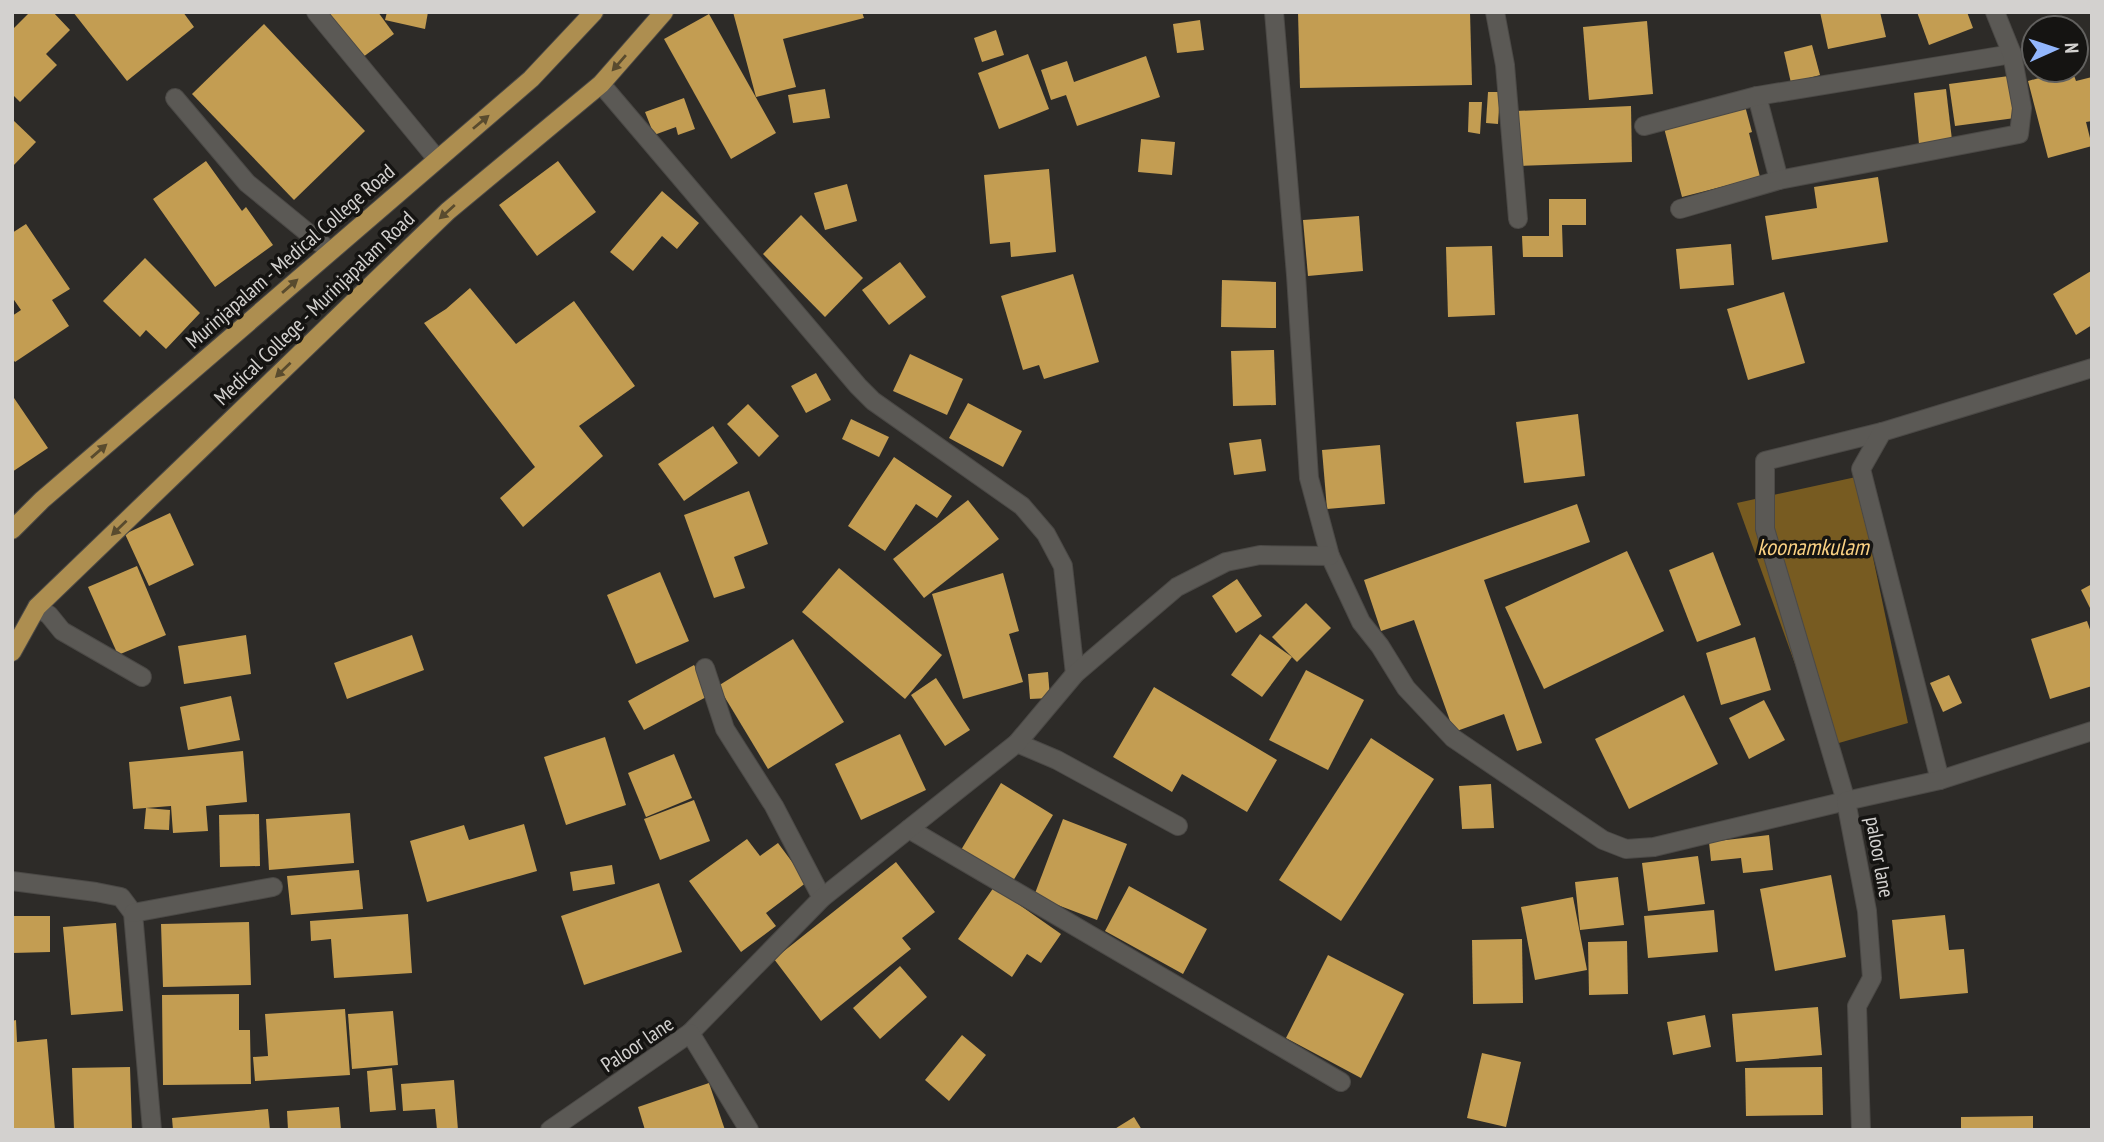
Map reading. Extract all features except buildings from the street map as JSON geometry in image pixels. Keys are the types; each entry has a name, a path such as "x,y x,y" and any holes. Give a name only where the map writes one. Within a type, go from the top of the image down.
{"main road":[{"name":"Murinjapalam - Medical College Road","path":"12,530 42,500 531,79 594,12"},
{"name":"Medical College - Murinjapalam Road","path":"12,652 37,607 448,211 601,83 664,12"}],"street":[{"path":"316,12 437,159"},
{"path":"1274,12 1296,275 1309,478 1330,556 1361,622 1380,646 1406,688 1453,738 1614,845 1626,849 1654,847 1846,801 1765,529 1765,461 1882,432 2092,368"},
{"path":"1495,12 1505,65 1518,219"},
{"path":"1679,209 1779,180 2019,134 2022,108 2012,54 1995,12"},
{"path":"1644,126 1757,96 2012,54"},
{"path":"601,83 865,394 1022,506 1046,534 1063,566 1075,674"},
{"path":"1757,96 1779,180"},
{"path":"175,98 247,183 330,251"},
{"path":"1882,432 1861,469 1940,780"},
{"path":"690,1033 822,898 1017,743 1075,674 1177,587 1226,562 1260,555 1330,556"},
{"path":"37,607 49,615 62,631 142,677"},
{"path":"705,668 725,729 774,806 822,898"},
{"name":"paloor lane","path":"1861,1130 1857,1006 1872,978 1867,911 1846,801 1940,780 2092,731"},
{"path":"1017,743 1057,760 1178,826"},
{"path":"909,829 1341,1082"},
{"path":"12,881 121,897 133,913 152,1130"},
{"path":"133,913 273,887"},
{"name":"Paloor lane","path":"550,1130 690,1033 749,1130"}],"water":[{"name":"koonamkulam","path":"1856,477 1908,723 1825,747 1737,503"}]}
